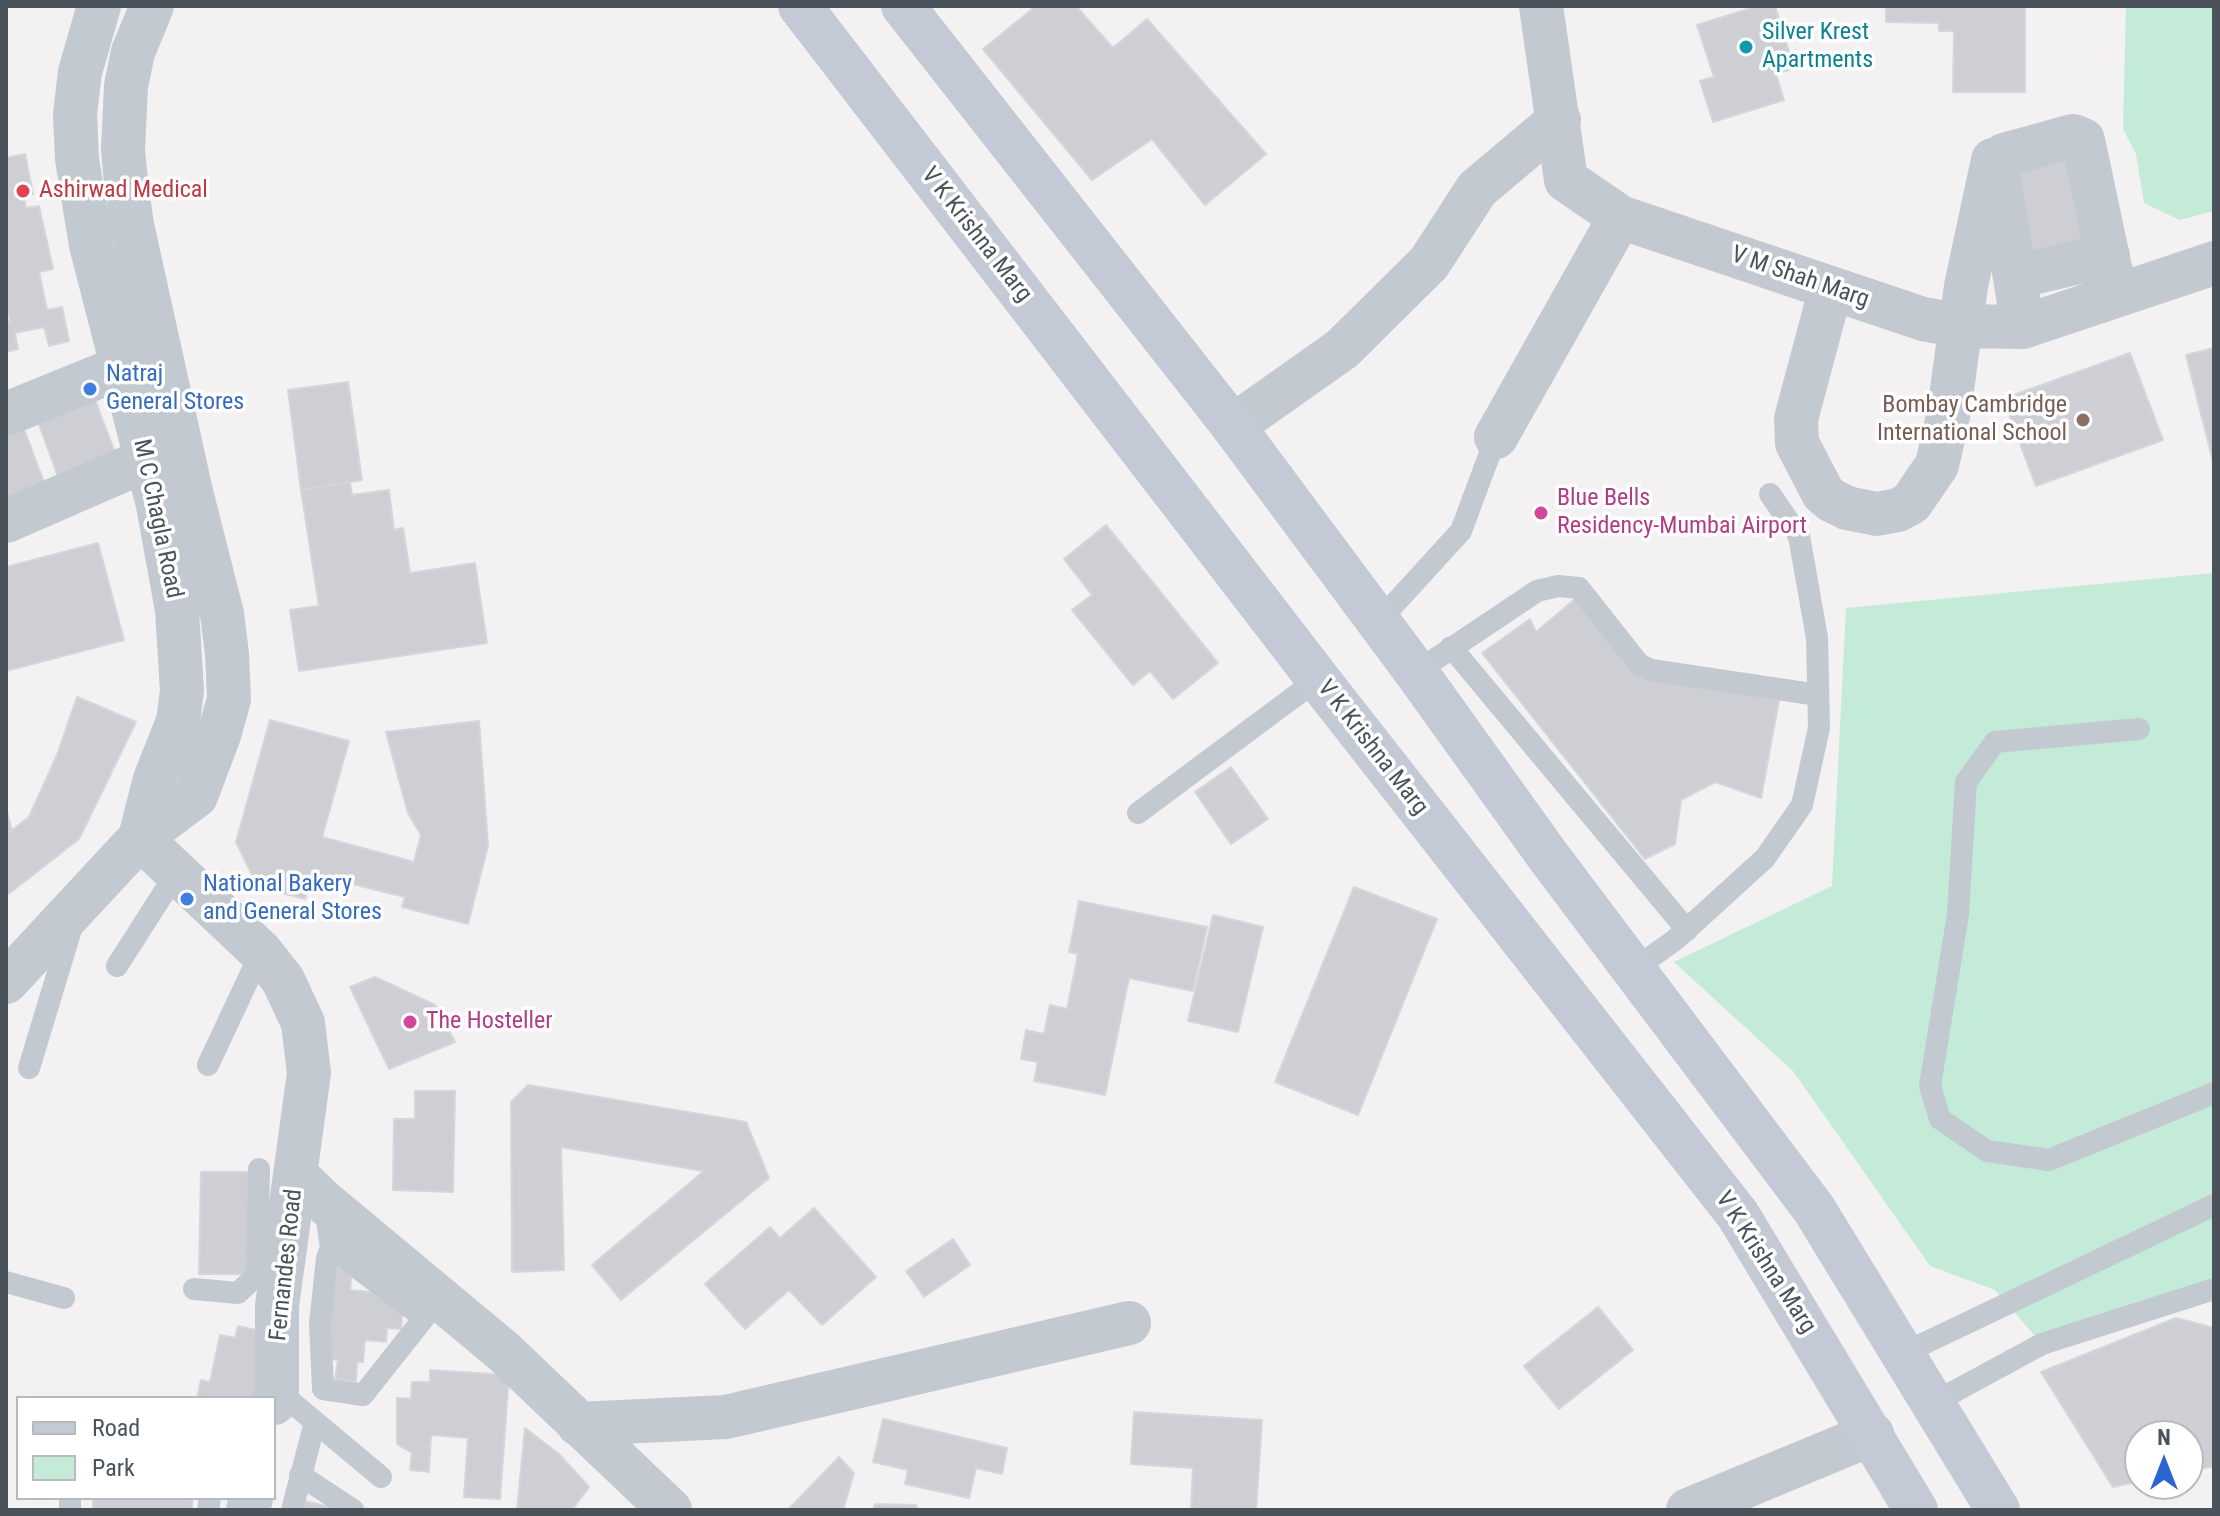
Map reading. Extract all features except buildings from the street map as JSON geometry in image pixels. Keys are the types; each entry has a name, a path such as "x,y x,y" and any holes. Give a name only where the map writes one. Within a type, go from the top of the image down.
{"main road":[{"name":"V K Krishna Marg","path":"800,6 1318,679 1738,1215 1916,1510"},
{"path":"903,6 1233,426 1808,1201 1998,1510"},
{"path":"1750,1234 1808,1201"}],"street":[{"name":"V M Shah Marg","path":"1541,6 1566,180 1620,217 1923,319 1961,326 2023,327 2112,276 2214,263"},
{"path":"99,7 149,14 133,52 126,86 123,129 126,182 153,411 174,498"},
{"name":"M C Chagla Road","path":"27,977 80,902 140,838 155,779 178,721 182,691 174,498 146,460 153,411 118,351 86,215 77,159 76,118 80,72 99,7"},
{"path":"76,118 123,129"},
{"path":"1233,426 1342,349 1429,263 1477,189 1559,120"},
{"path":"2015,277 2112,276 2083,140 2073,136 2004,155 1997,167 2023,327"},
{"path":"1831,288 1796,419 1797,443 1823,493 1847,508 1877,514 1898,510 1911,503 1937,465 1949,412 1966,286 1993,160"},
{"path":"1496,437 1620,217"},
{"path":"74,355 118,351"},
{"path":"6,414 118,351"},
{"path":"6,521 146,460"},
{"name":"Fernandes Road","path":"140,838 261,952 283,980 303,1023 309,1073 293,1182 269,1276 277,1306 276,1396"},
{"path":"293,1182 503,1351 670,1510"},
{"path":"578,1424 726,1417 1129,1323"},
{"path":"1688,1510 1872,1434"}],"lane":[{"path":"1377,623 1461,531 1496,437"},
{"path":"1634,969 1687,930 1765,858 1802,805 1819,728 1817,638 1799,536 1770,494"},
{"path":"1416,672 1537,591 1558,586 1579,588 1639,664 1651,670 1818,695"},
{"path":"1451,647 1687,930"},
{"path":"1138,813 1318,679"},
{"path":"2139,729 1995,742 1966,782 1958,914 1930,1086 1940,1119 1987,1151 2049,1160 2214,1093"},
{"path":"117,966 177,872"},
{"path":"208,1065 261,952"},
{"path":"27,977 29,1068"},
{"path":"293,1182 331,1248 424,1318 363,1395 323,1389 320,1324 327,1258 331,1248"},
{"path":"1902,1354 2214,1205"},
{"path":"194,1289 238,1293 269,1276"},
{"path":"6,1282 64,1298"},
{"path":"1933,1403 2042,1344 2214,1289"},
{"path":"276,1396 315,1422 381,1477"},
{"path":"292,1510 315,1422"},
{"path":"300,1475 353,1510"}],"green space":[{"path":"2126,6 2214,6 2214,211 2180,220 2144,203 2136,154 2123,129"},
{"path":"2214,573 2214,1278 2042,1344 1995,1290 1930,1266 1793,1071 1674,962 1832,886 1846,608"}],"place":[{"name":"Silver Krest Apartments","path":"1746,47"},
{"name":"Ashirwad Medical","path":"23,191"},
{"name":"Natraj General Stores","path":"90,389"},
{"name":"Bombay Cambridge International School","path":"2083,420"},
{"name":"Blue Bells Residency-Mumbai Airport","path":"1541,513"},
{"name":"National Bakery and General Stores","path":"187,899"},
{"name":"The Hosteller","path":"410,1022"}]}
